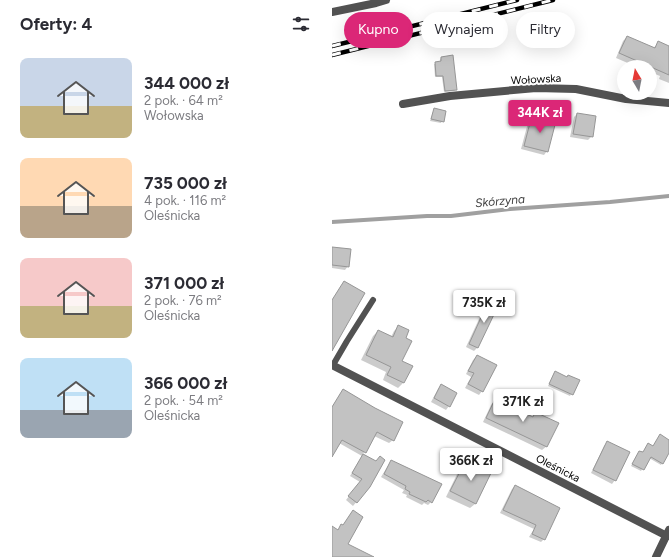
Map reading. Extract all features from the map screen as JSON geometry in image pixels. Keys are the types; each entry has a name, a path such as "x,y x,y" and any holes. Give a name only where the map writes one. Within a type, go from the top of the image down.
{"street":[{"path":"332,12 376,4 386,0"},
{"name":"Wołowska","path":"403,104 450,96 536,88 576,88 626,99 669,103"},
{"name":"Oleśnicka","path":"332,365 668,533"},
{"path":"656,557 668,533"}],"lane":[{"path":"332,365 372,300"}],"building":[{"path":"627,36 655,48 658,41 669,46 669,75 657,70 657,60 635,60 619,53"},
{"path":"453,55 457,90 445,91 443,76 436,76 435,62 441,61 441,57"},
{"path":"434,108 446,111 444,122 431,119"},
{"path":"577,113 596,116 593,137 573,134"},
{"path":"532,115 556,121 548,152 524,146"},
{"path":"332,247 351,249 349,267 332,265"},
{"path":"344,281 365,293 332,351 332,300"},
{"path":"489,300 499,304 478,348 469,344"},
{"path":"398,325 409,330 406,338 412,341 402,361 413,366 404,383 387,375 391,367 366,355 378,330 393,337"},
{"path":"477,355 497,365 483,392 468,384 474,373 468,371"},
{"path":"555,371 567,377 568,375 580,380 573,395 549,384"},
{"path":"441,384 457,393 450,407 434,398"},
{"path":"343,389 375,408 403,422 394,441 377,432 366,453 342,440 332,457 332,407"},
{"path":"495,399 533,417 535,412 559,423 547,447 486,418"},
{"path":"660,434 669,440 669,453 663,464 651,457 644,470 632,464 639,451 643,452 648,443 653,446"},
{"path":"607,441 630,452 616,481 593,470"},
{"path":"363,454 376,461 380,456 385,460 370,487 357,503 348,496 362,479 352,473"},
{"path":"391,460 442,484 432,503 428,500 426,502 409,494 410,492 405,489 406,486 384,474"},
{"path":"466,460 491,473 476,504 450,491"},
{"path":"515,485 560,508 545,540 532,534 536,525 503,510"},
{"path":"353,510 363,517 348,544 374,557 332,557 332,526 338,530"}],"waterway":[{"name":"Skórzyna","path":"332,222 427,216 451,216 510,209 669,196"}],"railway":[{"path":"332,46 517,0"},
{"path":"332,55 553,0"}]}
